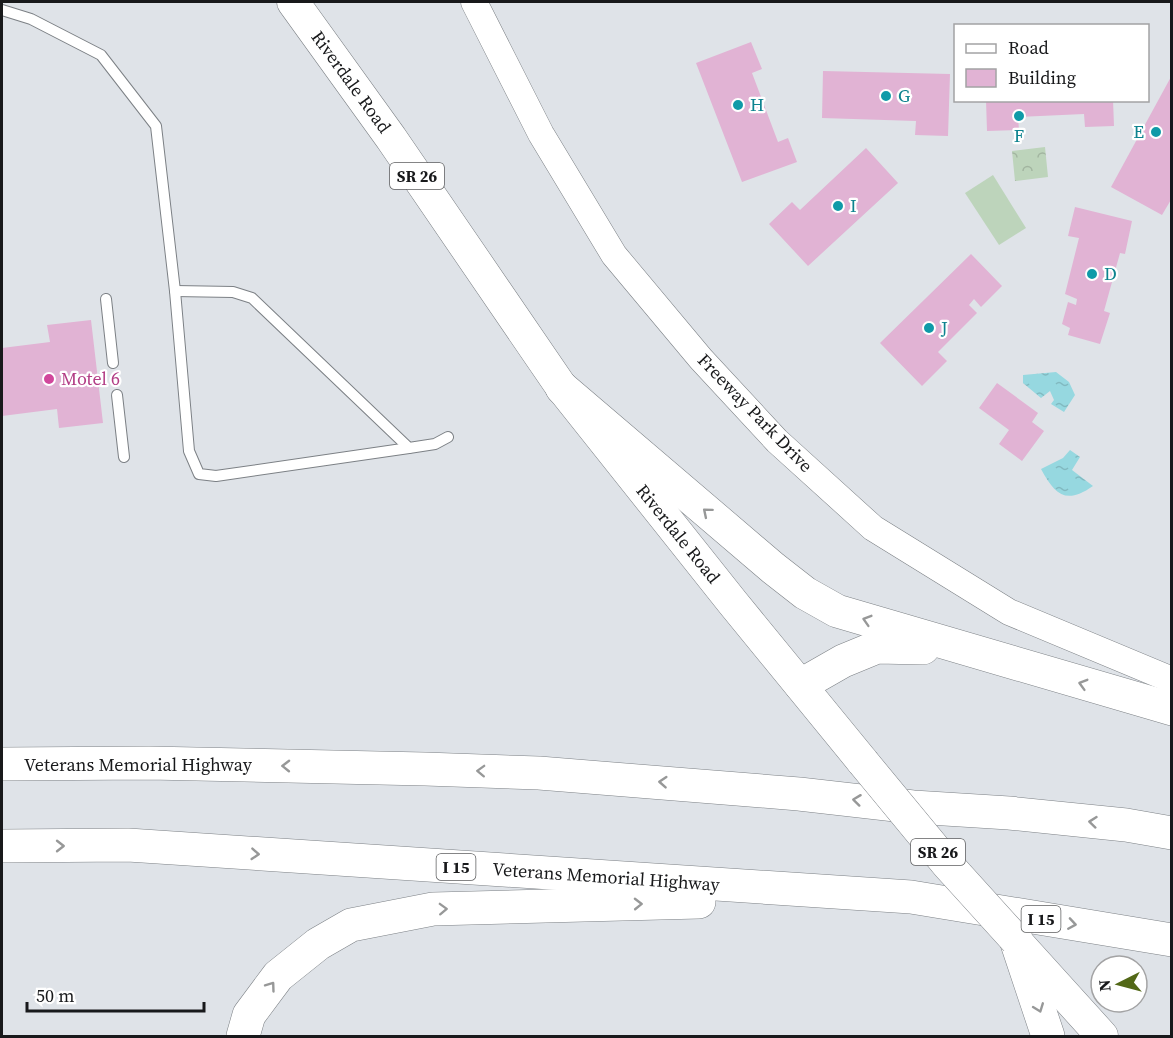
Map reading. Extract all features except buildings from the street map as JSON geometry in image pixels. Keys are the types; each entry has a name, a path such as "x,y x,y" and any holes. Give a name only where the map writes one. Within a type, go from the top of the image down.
{"highway":[{"path":"562,388 773,568 805,593 837,611 1172,709"},
{"path":"801,685 843,661 876,647 964,649"},
{"name":"Veterans Memorial Highway","path":"2,764 149,763 539,773 799,794 914,807 1008,813 1172,832"},
{"path":"1126,825 1172,825"},
{"name":"Veterans Memorial Highway","path":"2,846 128,845 911,897 1172,940"},
{"path":"243,1036 249,1015 278,976 318,944 351,926 433,909 911,897"},
{"path":"1016,940 1048,1036"}],"main road":[{"name":"Riverdale Road","path":"293,2 391,138 562,388 733,603 948,865 1102,1036"}],"street":[{"name":"Freeway Park Drive","path":"474,2 541,134 614,255 701,359 777,441 873,528 1009,612 1172,680"}],"lane":[{"path":"2,10 31,19 101,55 156,126 175,291 189,451 199,474 216,476 409,448 435,444 448,437"},
{"path":"175,291 233,292 252,298 409,448"},
{"path":"106,300 113,363"},
{"path":"117,395 124,457"}],"green space":[{"path":"1045,147 1048,177 1015,181 1012,151"},
{"path":"993,175 1026,228 999,245 965,193"}],"water":[{"path":"1056,372 1069,382 1075,395 1064,412 1051,404 1054,400 1050,391 1041,398 1023,383 1023,375"},
{"path":"1070,450 1080,457 1072,470 1093,486 1084,492 1068,496 1056,491 1041,469 1063,458"}],"place":[{"name":"G","path":"886,96"},
{"name":"H","path":"738,105"},
{"name":"F","path":"1019,116"},
{"name":"E","path":"1156,132"},
{"name":"I","path":"838,206"},
{"name":"D","path":"1092,274"},
{"name":"J","path":"929,328"},
{"name":"Motel 6","path":"49,379"}]}
